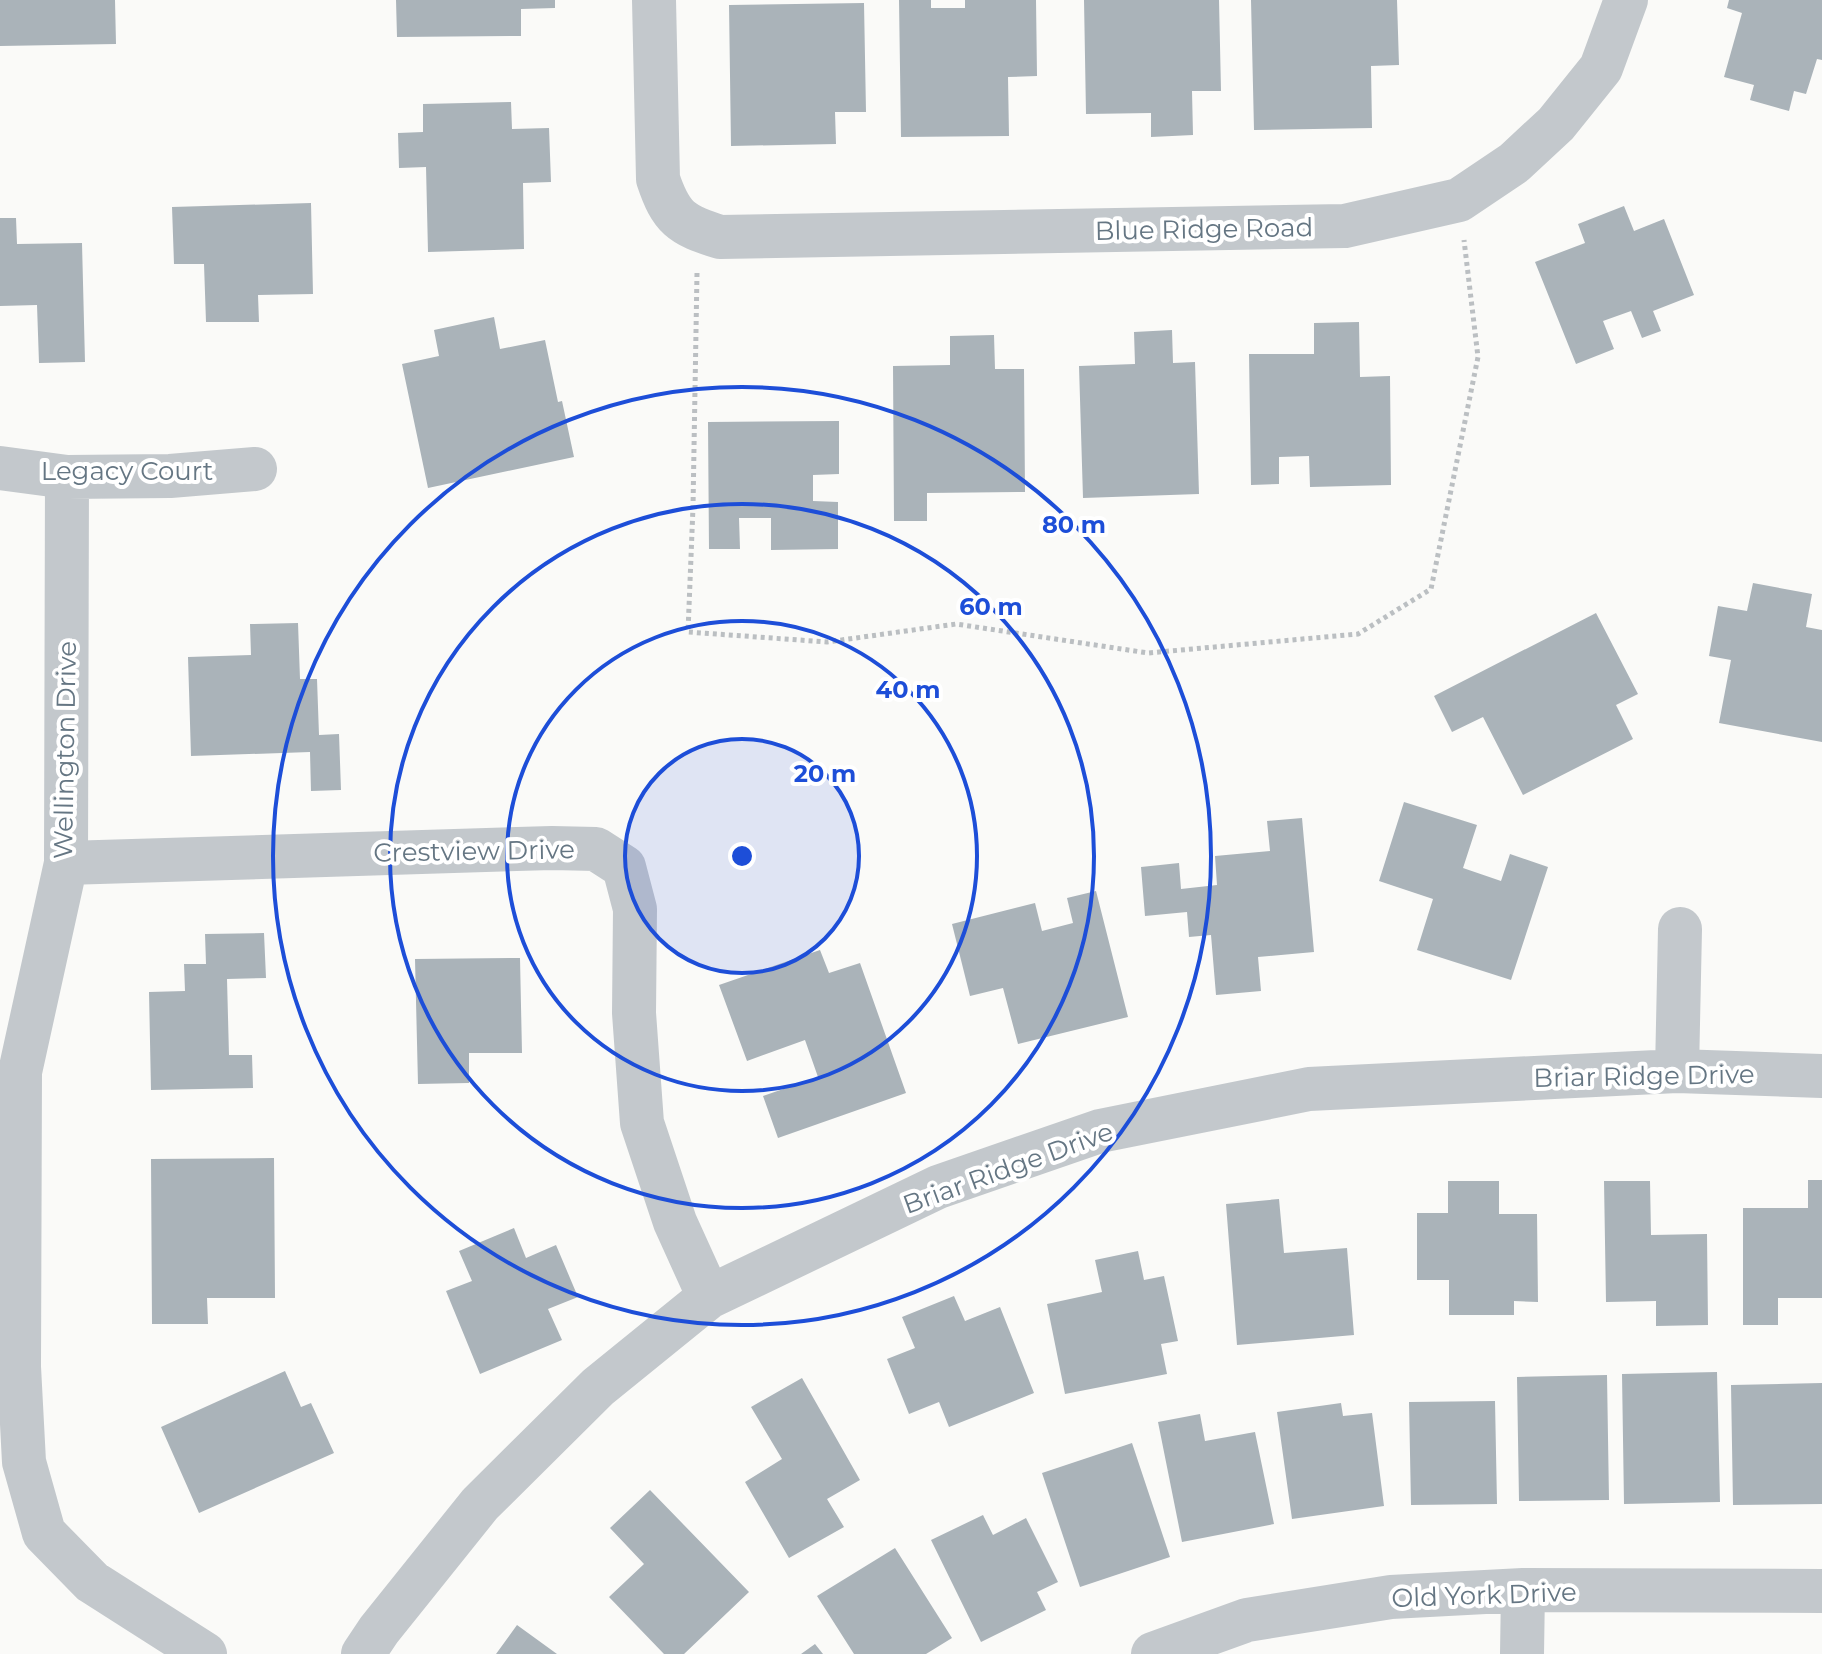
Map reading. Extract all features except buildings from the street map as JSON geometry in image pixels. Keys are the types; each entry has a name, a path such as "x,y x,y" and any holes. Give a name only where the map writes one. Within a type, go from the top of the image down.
{"street":[{"path":"654,0 658,179 667,205 689,225"},
{"name":"Blue Ridge Road","path":"689,225 720,237 1345,226 1459,200 1514,163 1556,124 1601,68 1626,0"},
{"name":"Legacy Court","path":"0,468 67,477 170,476 255,469"},
{"name":"Wellington Drive","path":"67,477 66,863 20,1072 19,1367 24,1462 44,1533 92,1582 205,1654"},
{"name":"Crestview Drive","path":"66,863 552,848 596,849 624,867 635,909 634,1013 642,1123 675,1222 709,1297"},
{"path":"1677,1071 1680,929"},
{"name":"Briar Ridge Drive","path":"363,1654 480,1504 598,1387 709,1297 938,1187 1100,1131 1309,1089 1677,1071 1822,1076"},
{"path":"1522,1654 1523,1590"},
{"name":"Old York Drive","path":"1153,1654 1247,1620 1391,1597 1523,1590 1822,1591"}],"path":[{"path":"689,225 693,492 688,632 827,642 956,624 1148,653 1358,634 1431,589 1478,357 1459,200"}]}
